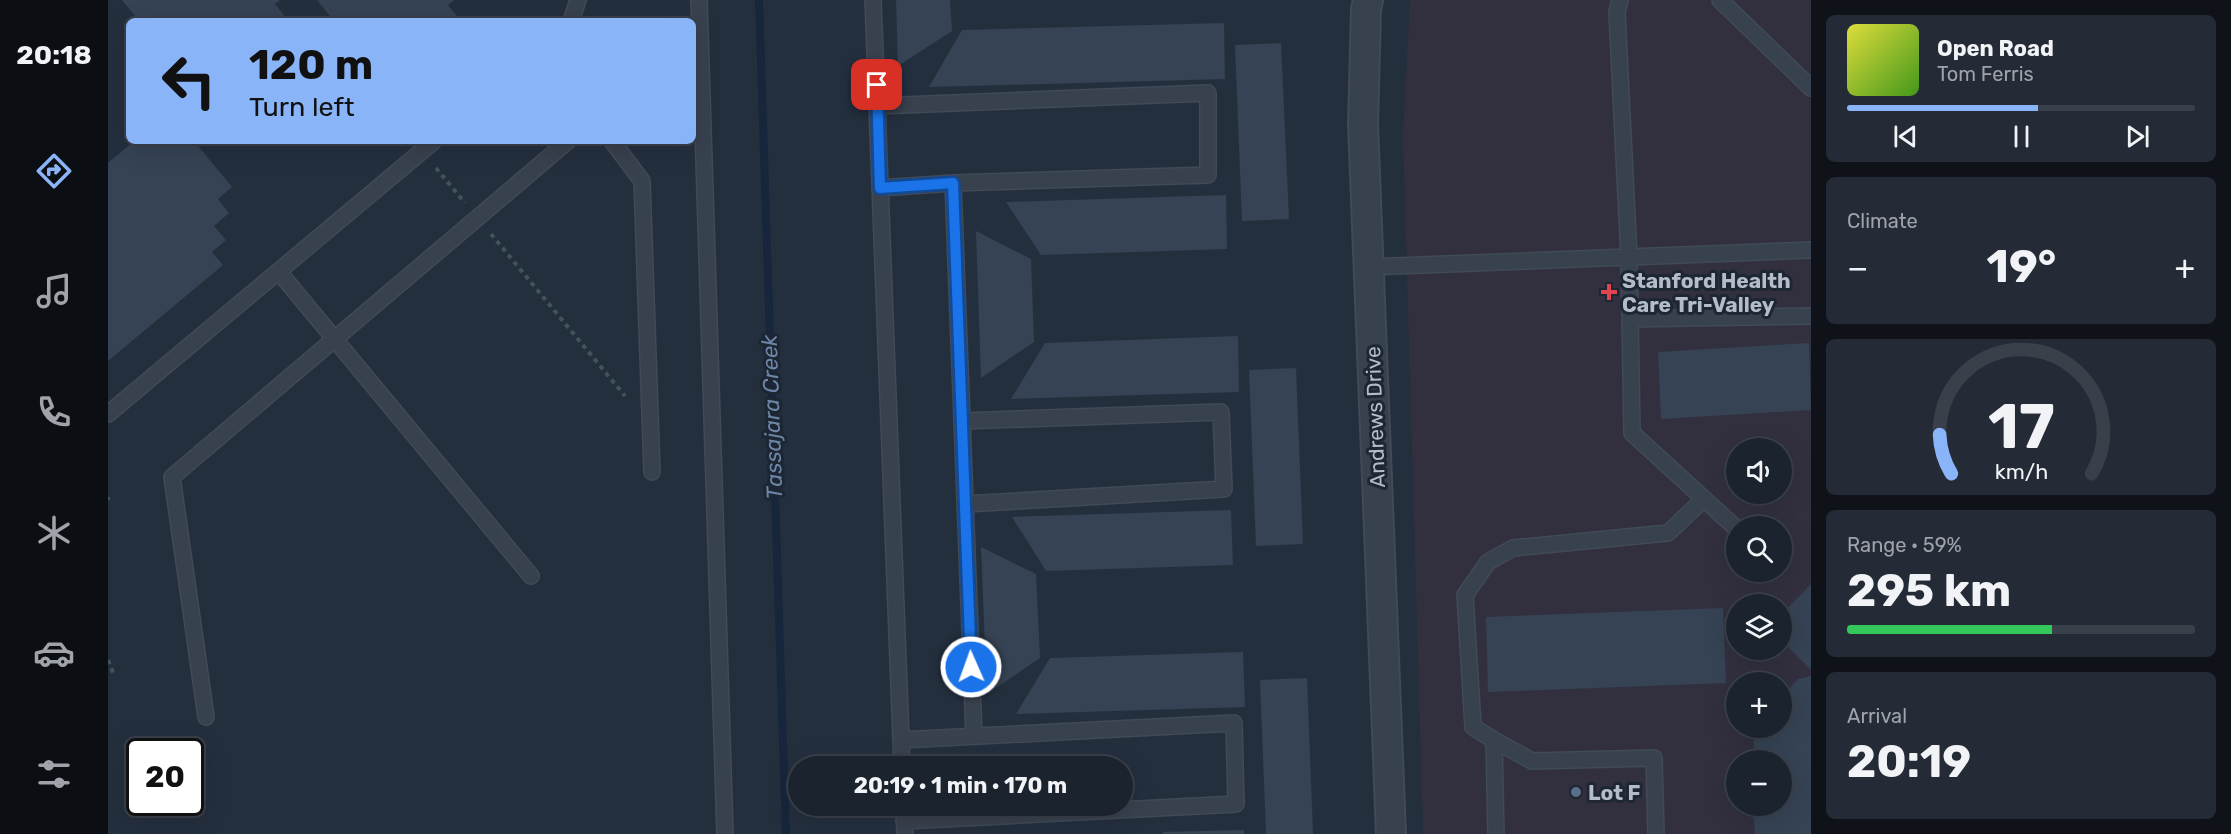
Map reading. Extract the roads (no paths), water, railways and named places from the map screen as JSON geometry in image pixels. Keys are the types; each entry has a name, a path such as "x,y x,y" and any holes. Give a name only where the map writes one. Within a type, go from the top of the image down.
{"street":[{"name":"Andrews Drive","path":"1368,0 1363,124 1391,834"}],"lane":[{"path":"572,18 578,0"},
{"path":"699,0 725,834"},
{"path":"873,0 902,756"},
{"path":"1620,0 1617,12 1629,258 1632,433 1726,519"},
{"path":"1720,0 1811,88"},
{"path":"877,106 1208,93 1208,175 953,183 880,188"},
{"path":"108,414 430,144"},
{"path":"206,717 172,477 564,144"},
{"path":"614,144 642,181 652,472"},
{"path":"953,183 974,736"},
{"path":"1369,267 1811,250"},
{"path":"279,272 531,576"},
{"path":"1630,319 1811,316"},
{"path":"962,421 1221,412 1224,489 965,504"},
{"path":"1656,834 1654,758 1532,761 1473,727 1465,595 1488,562 1513,548 1668,533 1704,499"},
{"path":"901,740 1234,723 1236,804 904,820"},
{"path":"1494,740 1496,834"}],"waterway":[{"name":"Tassajara Creek","path":"759,0 786,834"}],"place":[{"name":"Stanford Health Care Tri-Valley","path":"1609,292"},
{"name":"Lot F","path":"1576,792"}]}
